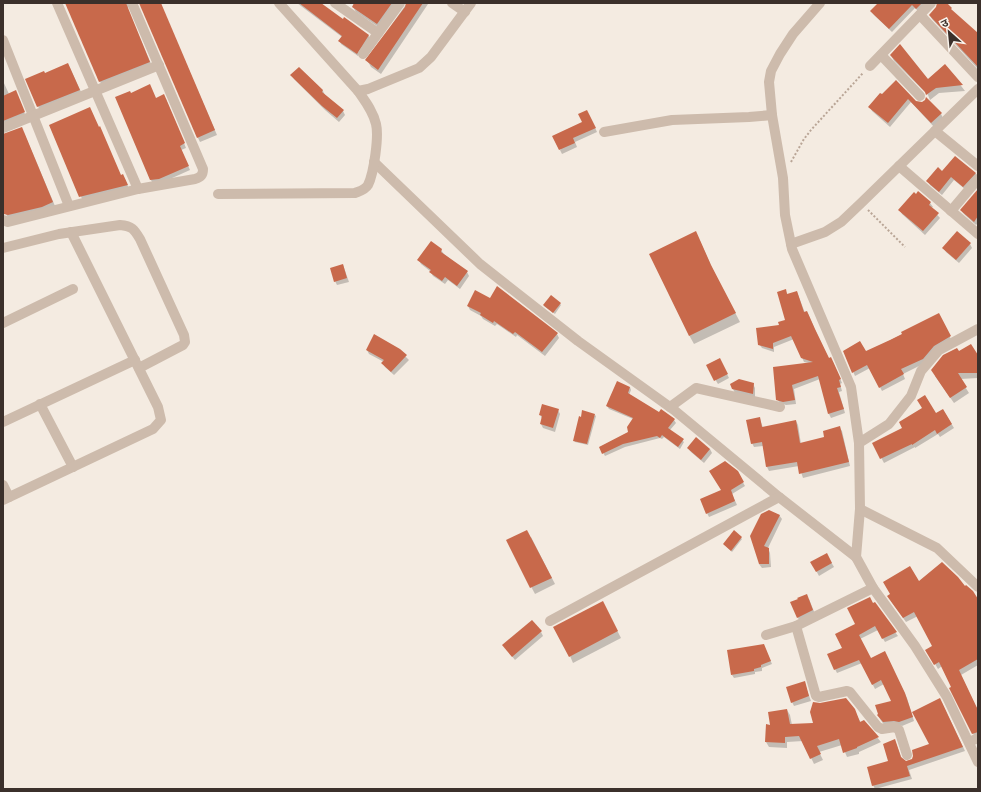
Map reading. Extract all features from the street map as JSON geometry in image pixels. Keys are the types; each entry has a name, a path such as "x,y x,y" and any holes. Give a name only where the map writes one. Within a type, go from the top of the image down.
{"street":[{"path":"57,3 138,189"},
{"path":"3,220 8,222 138,189 195,179 203,174 203,169 132,3"},
{"path":"218,194 355,193 361,191 368,185 375,158 377,129 368,106 358,91 279,3"},
{"path":"363,54 400,3"},
{"path":"452,3 465,12"},
{"path":"358,91 368,89 390,80 419,68 426,63 471,3"},
{"path":"820,3 793,34 777,58 771,71 769,82 772,115 783,178 785,215 792,244 851,387 859,443 860,509 856,557"},
{"path":"870,66 931,3"},
{"path":"342,5 378,33"},
{"path":"920,14 978,77"},
{"path":"3,40 69,206"},
{"path":"881,55 920,96"},
{"path":"3,128 159,66"},
{"path":"792,244 825,232 835,226 861,203 978,89"},
{"path":"604,132 672,120 772,115"},
{"path":"935,131 978,166"},
{"path":"375,158 480,264 578,341 670,407 779,497 856,557 872,588 915,646 973,740 978,762"},
{"path":"899,166 978,234"},
{"path":"951,211 978,179"},
{"path":"3,248 59,234 127,225 133,228 140,239 185,339 182,345 40,404 3,422"},
{"path":"3,485 6,498 153,429 161,420 158,407 71,232"},
{"path":"3,323 73,290"},
{"path":"859,443 889,424 911,396 921,370 939,350 978,329"},
{"path":"670,407 696,388 780,407"},
{"path":"40,404 73,467"},
{"path":"550,621 779,497"},
{"path":"860,509 937,548 978,587"},
{"path":"766,635 796,626 872,588"},
{"path":"796,626 816,696 819,697 847,691 850,692 878,728 882,729 895,727 899,730 907,755"}],"path":[{"path":"783,178 807,134 870,66"},
{"path":"861,203 905,247"}],"building":[{"path":"65,3 126,3 150,62 99,82"},
{"path":"139,3 161,3 215,130 197,138"},
{"path":"299,3 321,3 369,35 357,54 338,41 342,36"},
{"path":"354,3 392,3 377,24 352,7"},
{"path":"406,3 423,3 378,70 365,60 405,7"},
{"path":"878,3 922,3 916,9 912,5 889,29 870,11"},
{"path":"937,3 947,3 952,8 951,9 978,33 978,67 929,15 936,7"},
{"path":"900,44 928,79 945,64 963,85 936,88 926,95 925,92 890,55"},
{"path":"68,63 80,90 37,107 25,79 44,71 45,73"},
{"path":"299,67 323,90 322,92 344,110 337,118 322,106 290,75"},
{"path":"896,80 916,101 922,102 926,97 942,113 931,123 908,99 888,123 868,107 880,93 882,94"},
{"path":"150,84 156,98 164,94 185,143 180,146 189,166 159,179 150,180 115,97 130,91 131,93"},
{"path":"16,90 25,112 3,121 3,96"},
{"path":"90,107 99,127 100,126 121,175 123,174 128,185 79,197 49,125"},
{"path":"587,110 596,128 573,138 575,143 559,150 552,136 582,122 578,114"},
{"path":"22,127 53,202 42,207 8,215 4,214 3,211 3,134"},
{"path":"955,156 976,173 963,187 951,177 939,192 926,181 938,167 942,171"},
{"path":"978,189 978,216 974,222 960,210"},
{"path":"918,191 931,202 929,205 939,213 923,231 898,210 914,192 916,194"},
{"path":"696,231 711,265 736,313 689,336 649,254"},
{"path":"957,231 971,243 956,260 942,248"},
{"path":"431,241 442,249 441,252 468,271 457,286 445,277 442,281 429,272 431,270 417,260"},
{"path":"343,264 347,278 334,282 330,268"},
{"path":"497,286 558,333 542,352 515,332 513,334 494,321 493,323 480,315 481,313 467,306 475,290 490,298"},
{"path":"786,289 787,294 797,291 804,312 807,311 829,358 831,357 841,379 839,380 841,387 837,388 844,409 828,414 818,376 792,385 795,400 783,402 776,400 773,367 813,362 801,358 791,336 773,343 773,349 758,345 756,328 779,325 778,322 785,320 777,292"},
{"path":"551,295 561,303 553,313 543,305"},
{"path":"939,313 951,336 934,346 923,359 901,369 904,374 879,388 867,365 852,373 843,351 860,341 866,351 902,334 901,332"},
{"path":"374,334 400,349 407,355 391,372 381,363 384,360 366,350"},
{"path":"971,344 978,355 978,373 958,373 967,387 950,398 931,370 943,355 957,348 959,351"},
{"path":"720,358 728,374 714,381 706,365"},
{"path":"739,379 754,383 753,394 732,389 730,384"},
{"path":"617,381 630,387 628,393 659,412 661,409 675,419 668,428 684,439 678,447 662,435 660,438 657,436 623,444 602,454 599,447 628,432 627,427 633,418 606,406"},
{"path":"925,395 936,413 943,409 952,424 937,434 935,430 912,445 880,459 872,443 902,428 899,422 922,408 917,400"},
{"path":"542,404 559,409 553,428 540,424 542,416 539,415"},
{"path":"582,410 595,414 587,444 573,441 579,416 581,417"},
{"path":"760,417 762,427 796,420 800,443 824,437 823,431 840,426 849,462 799,474 797,462 766,467 762,442 751,444 746,420"},
{"path":"696,437 710,449 701,460 687,448"},
{"path":"725,461 738,471 744,482 731,490 735,501 706,514 700,499 721,490 709,471"},
{"path":"769,510 780,515 764,546 769,548 769,564 759,564 750,536 761,514"},
{"path":"527,530 552,578 530,588 506,540"},
{"path":"734,530 742,537 731,551 723,544"},
{"path":"827,553 832,563 816,572 810,562"},
{"path":"942,562 965,586 966,585 973,591 978,599 978,659 959,670 978,710 978,732 972,734 949,688 951,687 939,662 934,665 925,650 932,646 914,612 903,618 887,596 890,594 883,582 910,566 919,581"},
{"path":"807,594 813,610 797,618 790,602"},
{"path":"870,597 873,603 875,602 897,632 882,639 875,626 859,635 871,658 885,651 905,693 913,717 899,722 883,722 877,715 875,705 891,701 881,680 872,685 859,660 834,670 827,654 842,648 835,634 855,624 847,608"},
{"path":"603,601 618,631 569,657 553,627"},
{"path":"532,620 542,631 512,657 502,645"},
{"path":"764,644 771,661 754,669 754,671 731,675 727,650"},
{"path":"805,681 809,696 791,703 786,687"},
{"path":"846,698 855,709 860,722 864,720 879,737 843,753 839,739 817,746 821,754 810,759 799,736 785,737 785,743 765,742 766,724 770,725 768,712 787,709 790,724 813,723 810,712 813,702 820,703"},
{"path":"940,698 963,747 907,766 910,776 872,786 867,767 888,761 883,744 895,739 901,757 906,761 912,759 912,750 929,744 912,712"}]}
